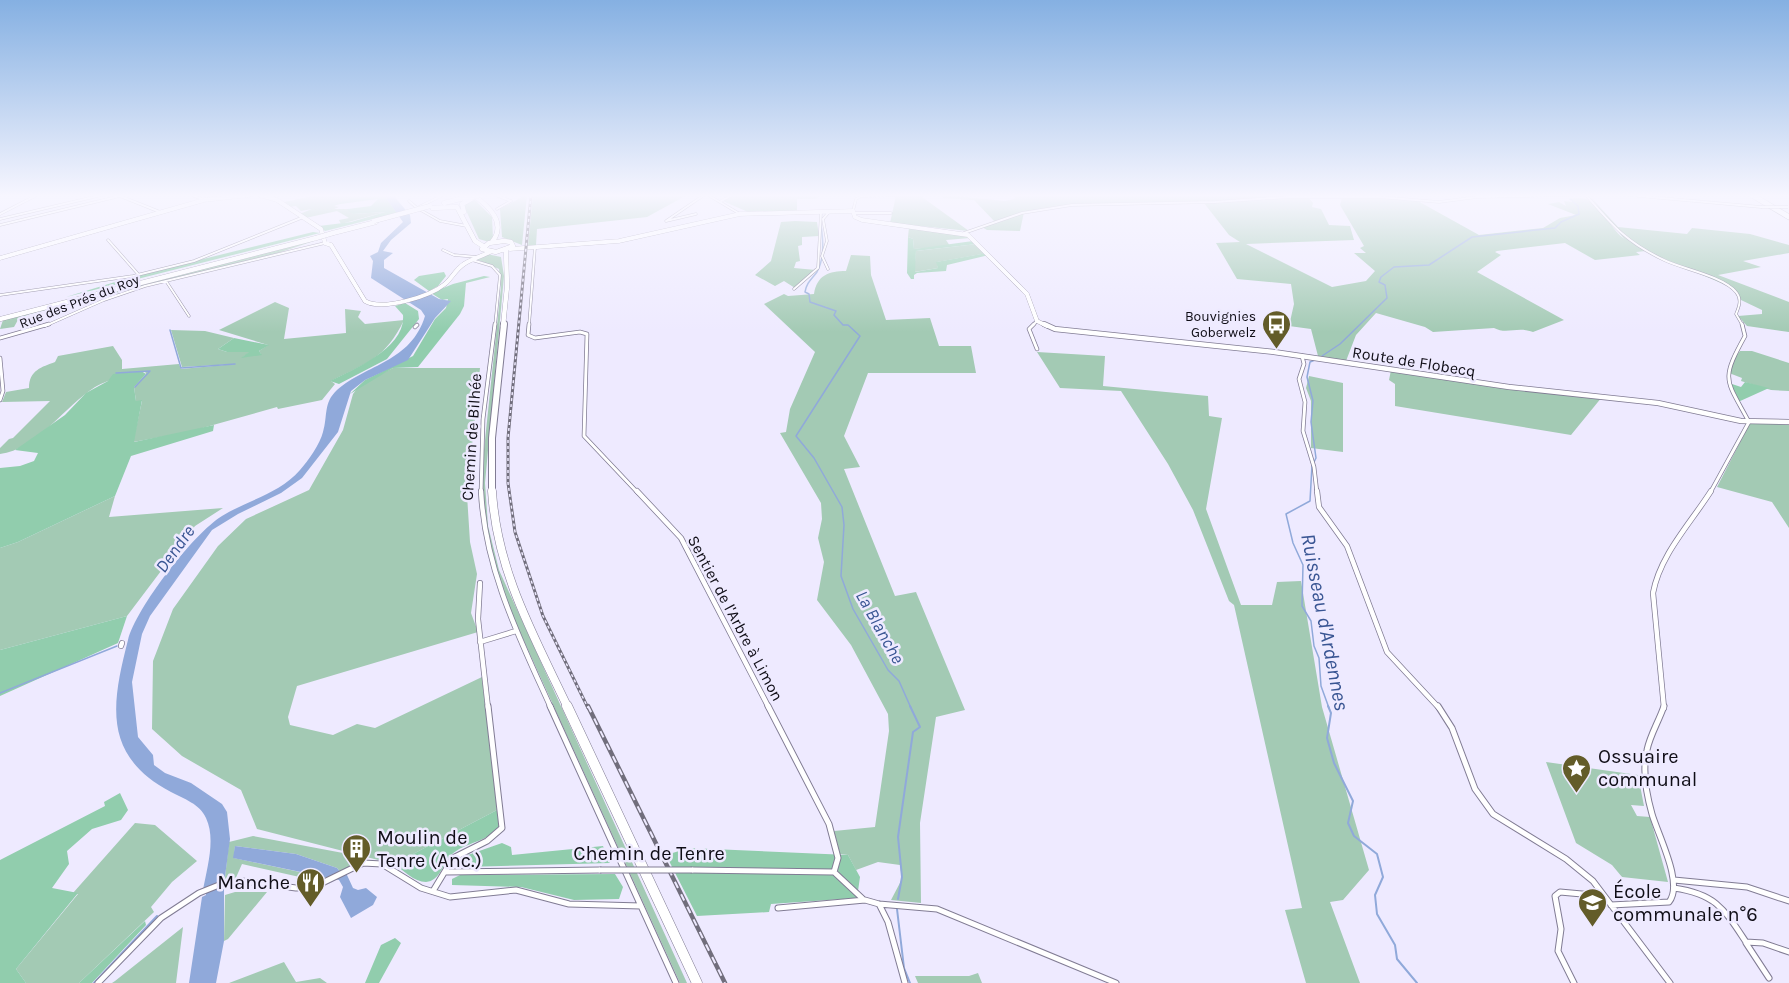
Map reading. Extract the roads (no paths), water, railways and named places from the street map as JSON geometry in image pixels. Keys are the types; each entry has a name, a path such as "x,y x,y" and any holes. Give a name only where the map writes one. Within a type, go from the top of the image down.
{"highway":[{"path":"0,318 300,241"},
{"path":"475,241 484,252 506,261"},
{"path":"483,241 504,241 512,248"},
{"path":"484,252 491,242"},
{"path":"484,252 512,248"},
{"path":"512,248 506,261 508,291 497,381 490,484 493,521 502,563 543,656 697,983"}],"street":[{"path":"0,258 61,241"},
{"path":"109,241 138,275"},
{"path":"0,295 138,275 202,259 246,241"},
{"path":"512,248 616,241"},
{"path":"794,289 818,268 817,256 820,241"},
{"path":"826,241 822,256 828,269"},
{"path":"975,241 1022,288 1032,302 1037,321 1029,329 1037,349"},
{"path":"1611,905 1669,902 1674,896 1674,880 1652,814 1644,777 1647,749 1664,707 1653,593 1656,574 1662,561 1686,530 1749,422 1727,381 1729,365 1742,344 1745,332 1736,314 1740,306 1736,292 1705,275 1665,261 1628,241"},
{"path":"326,243 331,245 366,303 378,306 397,303 440,288 459,267 484,252"},
{"name":"Rue des Prés du Roy","path":"0,338 38,330 113,296 326,243"},
{"name":"Sentier de l'Arbre à Limon","path":"535,247 528,335 535,338 580,332 587,335 584,436 681,538 829,824 838,858 834,872"},
{"path":"443,250 454,255 484,252"},
{"name":"Chemin de Bilhée","path":"471,259 492,266 500,275 482,451 479,505 489,563 516,631 676,983"},
{"path":"166,281 189,316"},
{"name":"Route de Flobecq","path":"1037,321 1048,327 1062,330 1302,355 1509,387 1658,403 1749,422 1789,422"},
{"path":"1302,355 1304,364 1299,379 1305,402 1304,431 1308,455 1314,467 1319,507 1347,546 1387,652 1442,711 1460,744 1475,789 1493,814 1580,869 1605,896 1670,983"},
{"path":"0,358 3,391 0,400"},
{"path":"433,891 448,864 457,855 479,847 495,837 502,828 480,642 478,619 480,583"},
{"path":"480,642 516,631"},
{"path":"98,983 167,912 202,892 243,880 303,888 329,881 360,862 387,865 409,882 441,895 486,896 526,891 546,900 569,904 641,906"},
{"name":"Chemin de Tenre","path":"445,872 600,870 834,872"},
{"path":"834,872 865,900"},
{"path":"1674,880 1748,885 1765,889 1789,901"},
{"path":"1674,888 1700,890 1718,901 1769,978"},
{"path":"1574,983 1558,951 1560,929 1556,896 1560,892 1605,896"},
{"path":"777,908 865,900 879,904 891,903 937,909 1116,983"},
{"path":"879,904 888,922 905,983"},
{"path":"1746,942 1763,943 1789,952"}],"water":[{"path":"390,241 383,251 393,253 384,260 384,268 439,299 451,301 435,318 408,360 365,380 351,391 338,432 302,478 281,493 238,514 212,530 150,616 142,634 132,682 138,737 153,755 154,765 165,773 191,783 222,804 227,812 230,839 224,884 224,941 216,983 189,983 202,897 206,895 206,889 203,890 210,854 209,826 200,809 149,778 133,762 123,745 116,708 128,640 133,626 154,591 197,538 222,516 273,491 292,478 307,462 319,442 328,405 337,390 399,353 418,331 425,316 421,310 371,278 373,261 370,256 378,252 381,243"},
{"path":"235,846 296,854 337,868 341,873 347,875 353,888 358,890 366,888 377,897 373,905 351,918 340,897 343,887 339,880 233,858"}],"waterway":[{"name":"La Blanche","path":"823,241 817,272 808,283 805,292 809,294 810,302 836,311 834,315 843,325 848,325 860,336 796,436 814,458 842,507 844,525 841,576 853,609 888,670 899,681 911,708"},
{"name":"Ruisseau d'Ardennes","path":"1322,356 1340,344 1387,298 1385,285 1379,282 1381,277 1394,267 1429,265 1466,241"},
{"path":"170,330 181,368 235,364"},
{"name":"Ruisseau d'Ardennes","path":"1314,462 1316,458 1311,422 1313,401 1307,377 1310,362 1315,360"},
{"path":"116,373 150,371 135,387"},
{"name":"Ruisseau d'Ardennes","path":"1312,465 1310,501 1286,514 1293,543 1303,565 1302,606 1311,621 1314,646 1319,658 1321,686 1329,708"},
{"path":"0,693 117,646"},
{"name":"La Blanche","path":"898,899 902,877 898,837 913,732 920,727 910,706"},
{"name":"Ruisseau d'Ardennes","path":"1328,706 1331,713 1327,738 1334,763 1353,801 1348,823 1354,836 1377,854 1383,877 1375,895 1377,914 1395,945 1397,959 1417,983"},
{"path":"897,909 904,968 910,983"},
{"path":"94,983 157,916"}],"railway":[{"path":"527,241 508,438 508,483 515,532 543,616 588,708"},
{"path":"588,706 725,983"}],"place":[{"name":"Bouvignies Goberwelz","path":"1277,350"},
{"name":"Ossuaire communal","path":"1577,794"},
{"name":"Moulin de Tenre (Anc.)","path":"356,874"},
{"name":"Manche","path":"311,908"},
{"name":"École communale n°6","path":"1592,928"}],"water label":[{"name":"Dendre","path":"175,549"}]}
